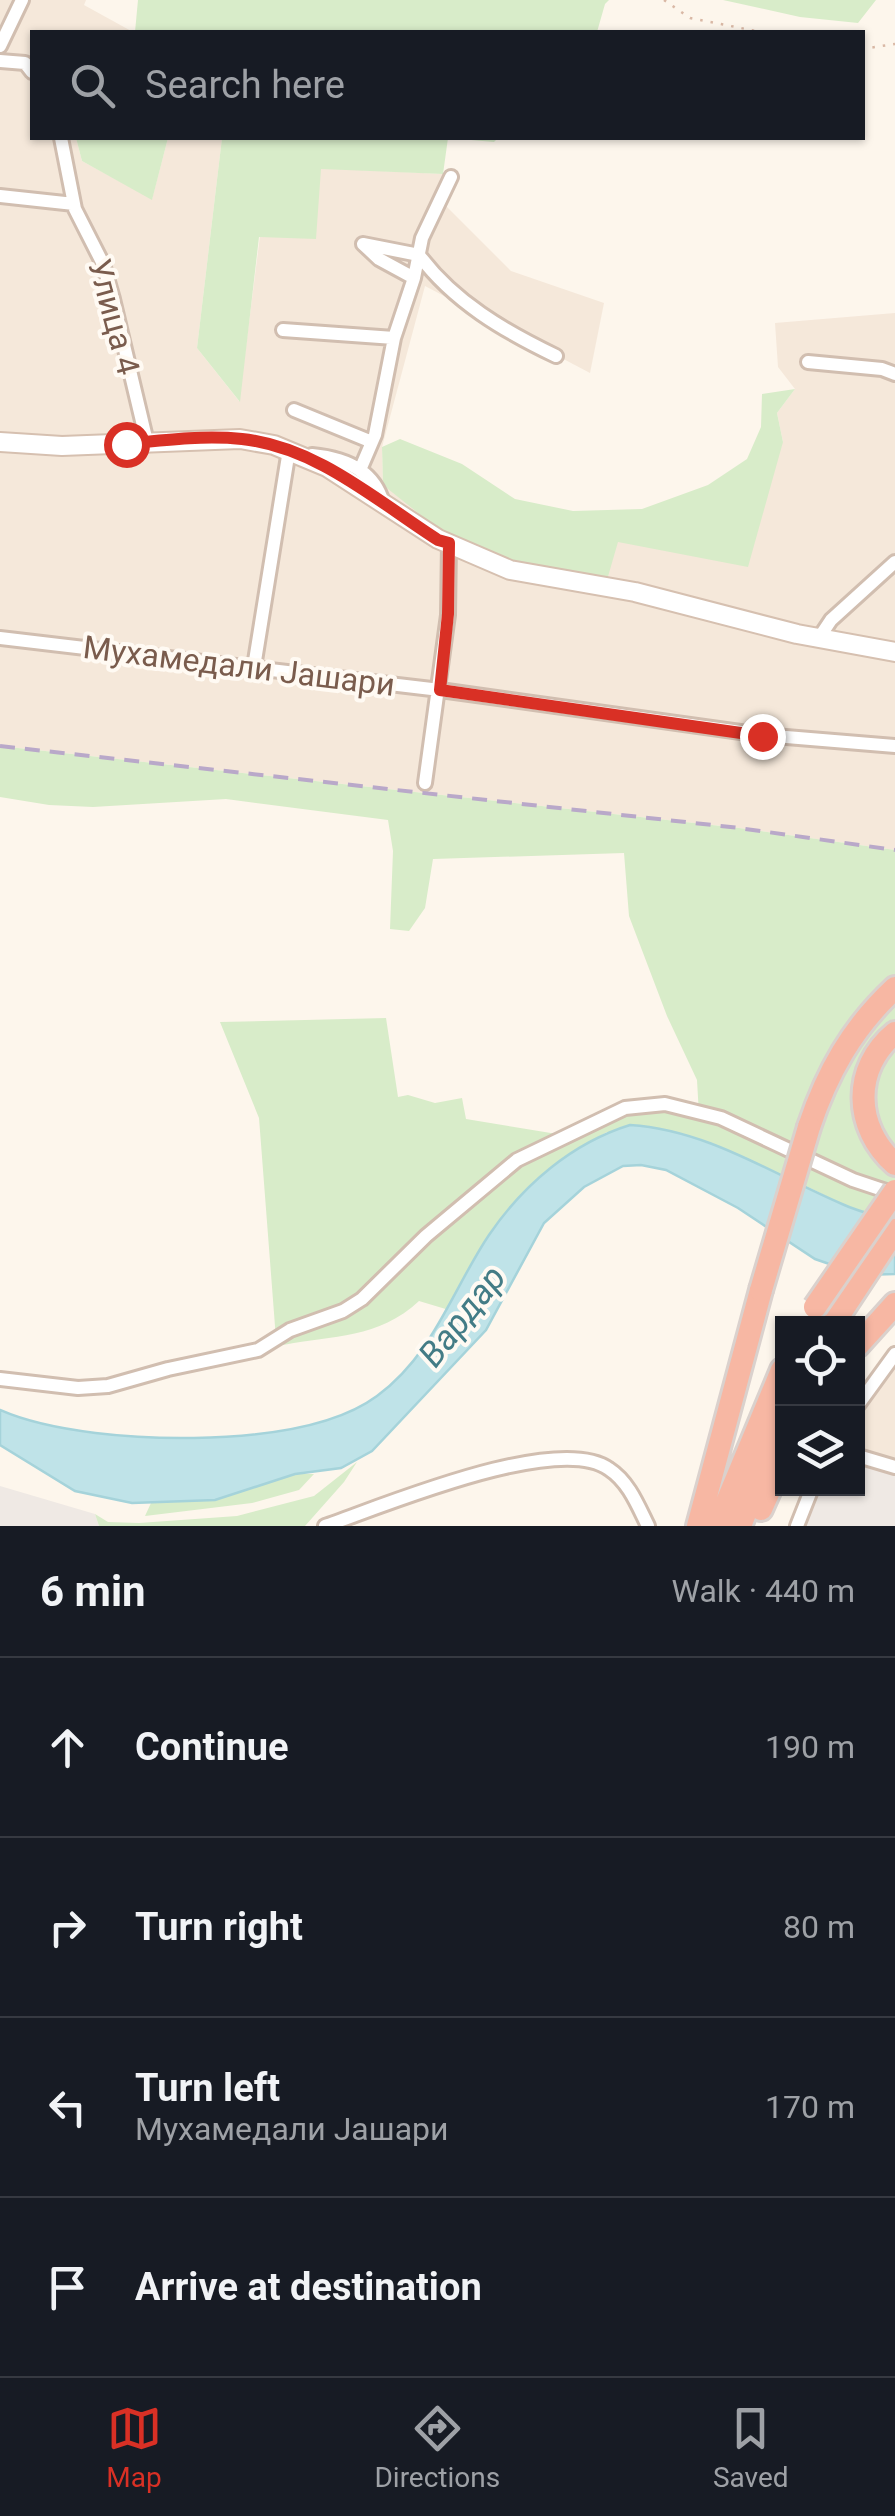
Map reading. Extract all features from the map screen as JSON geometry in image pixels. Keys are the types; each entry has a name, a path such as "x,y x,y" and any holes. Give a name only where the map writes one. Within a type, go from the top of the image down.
{"highway":[{"path":"698,1526 808,1127 842,1050 895,988"},
{"path":"895,1033 871,1062 863,1091 871,1135 895,1164"},
{"path":"811,1315 895,1192"},
{"path":"838,1316 895,1230"},
{"path":"865,1336 895,1304"},
{"path":"717,1526 775,1387"},
{"path":"740,1526 775,1437"},
{"path":"755,1526 775,1479"}],"main road":[{"path":"0,442 62,446 240,438 293,452 327,468 449,543 510,570 635,592 819,638 895,652"}],"street":[{"path":"0,46 22,0"},
{"path":"0,62 25,63 30,69"},
{"name":"Улица 4","path":"60,140 74,204 103,264 147,442"},
{"path":"360,470 372,442 394,338 414,278 422,238 451,177"},
{"path":"0,196 74,204"},
{"path":"414,278 379,259 363,244 418,255 436,278 470,306 509,334 556,356"},
{"path":"283,330 394,338"},
{"path":"808,362 882,369 895,374"},
{"path":"294,410 372,442"},
{"path":"254,667 293,452 319,455 360,470 378,486 383,503"},
{"path":"425,783 448,614 449,543"},
{"path":"819,638 832,620 895,562"},
{"name":"Мухамедали Јашари","path":"0,638 440,690 762,736 895,746"},
{"path":"0,1379 78,1388 108,1386 258,1350 290,1330 362,1299 382,1283 404,1256 516,1160 625,1108 665,1104 721,1118 852,1180 895,1192"},
{"path":"865,1396 895,1354"},
{"path":"865,1458 895,1466"},
{"path":"325,1526 464,1478 527,1463 582,1459 612,1470 627,1486 648,1526"},
{"path":"796,1526 809,1496"}],"path":[{"path":"664,0 690,18 751,30"},
{"path":"865,49 895,44"}],"shaded area":[{"path":"0,0 86,0 84,5 129,30 30,30 30,140 77,140 82,161 152,199 167,140 222,140 197,348 239,401 260,236 321,168 443,174 443,203 511,271 604,303 590,373 425,286 382,447 383,485 618,542 783,442 777,413 795,389 778,367 775,323 895,313 895,850 739,828 0,746"},
{"path":"895,1354 895,1467 865,1458 865,1395"},
{"path":"865,1458 895,1467 895,1526 797,1526 809,1496 865,1496"},
{"path":"0,1486 95,1514 99,1526 0,1526"}],"green space":[{"path":"138,0 609,0 598,30 135,30"},
{"path":"723,0 876,0 858,23 800,17"},
{"path":"77,140 167,140 152,200 82,161"},
{"path":"222,140 448,140 443,174 321,169 316,239 259,237 240,402 197,348"},
{"path":"795,389 777,413 783,442 748,567 618,542 607,580 505,561 442,532 383,485 382,447 400,439 462,464 515,499 573,511 642,509 708,485 747,459 761,427 762,394"},
{"path":"0,746 739,828 895,850 895,1221 844,1205 798,1182 607,1132 552,1168 512,1207 449,1310 419,1301 371,1329 283,1345 276,1339 259,1118 220,1022 386,1018 398,1097 408,1095 435,1103 462,1098 466,1119 563,1135 649,1105 699,1115 697,1080 667,1016 629,916 624,853 433,859 425,908 409,931 390,929 393,851 388,820 226,799 93,807 0,797"},
{"path":"357,1462 305,1526 99,1526 95,1514 108,1522 139,1523 237,1516 314,1496"},
{"path":"295,1474 314,1474 299,1490 252,1503 145,1516 151,1503 215,1500"}],"water":[{"name":"Вардар","path":"630,1125 713,1144 848,1207 895,1221 895,1274 861,1275 815,1259 738,1208 666,1170 623,1166 584,1187 544,1223 486,1330 372,1451 341,1468 295,1474 215,1500 132,1503 75,1491 0,1445 0,1410 44,1424 96,1433 194,1438 289,1429 358,1408 397,1379 413,1361 489,1235 517,1199 569,1155"}],"railway":[{"path":"0,746 739,828 895,850"}],"route":[{"path":"126,444 180,438 240,438 274,445 327,468 438,540 449,543 448,614 440,690 762,736"}]}
